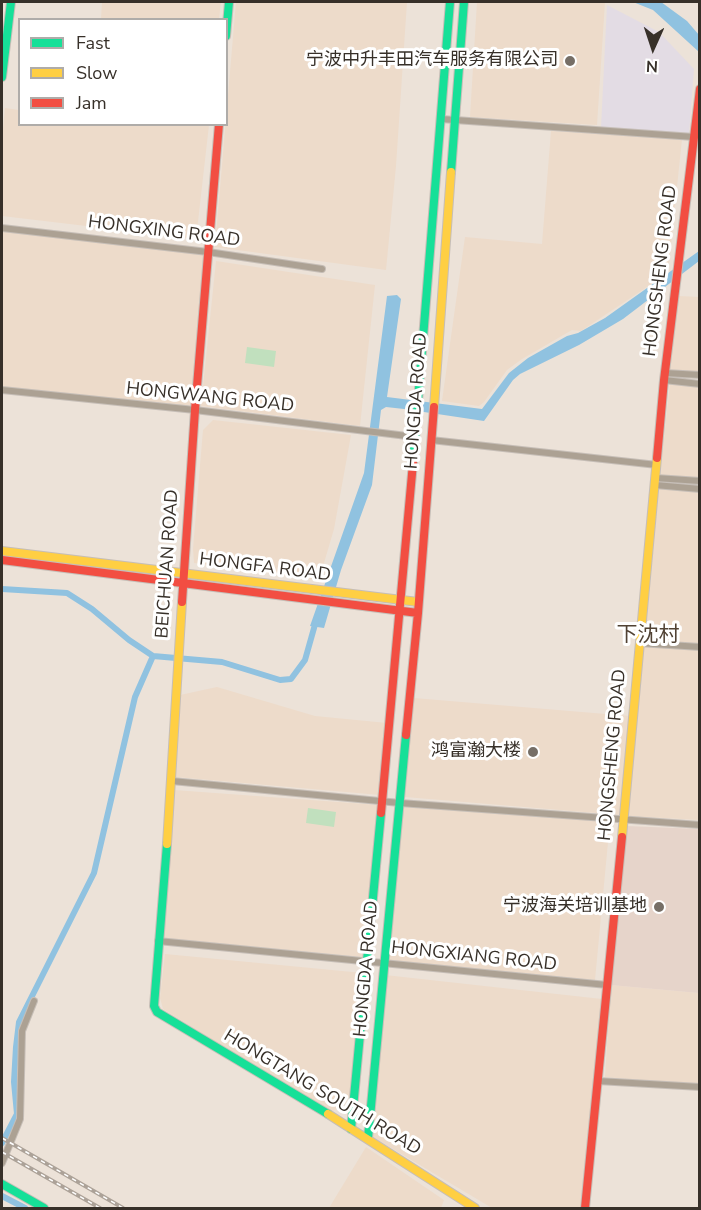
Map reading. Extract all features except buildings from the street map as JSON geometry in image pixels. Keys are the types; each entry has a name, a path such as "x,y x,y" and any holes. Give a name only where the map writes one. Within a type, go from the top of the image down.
{"main road":[{"path":"2,77 11,2"},
{"path":"228,18 229,2"},
{"name":"HONGDA ROAD","path":"351,1129 401,600 450,2"},
{"name":"HONGDA ROAD","path":"368,1138 418,613 464,2"},
{"name":"HONGSHENG ROAD","path":"585,1209 665,376 699,89"},
{"name":"BEICHUAN ROAD","path":"154,1006 172,781 195,410 219,126"},
{"name":"HONGFA ROAD","path":"2,551 184,580 418,613"},
{"name":"HONGFA ROAD","path":"2,560 418,602"},
{"name":"HONGTANG SOUTH ROAD","path":"154,1006 157,1012 368,1138 475,1209"},
{"path":"2,1184 44,1209"}],"street":[{"path":"441,119 694,137"},
{"name":"HONGXING ROAD","path":"2,228 208,252 322,269"},
{"path":"665,376 699,375"},
{"path":"665,376 699,384"},
{"name":"HONGWANG ROAD","path":"2,390 195,410 415,437"},
{"path":"431,440 657,465"},
{"path":"655,481 699,481"},
{"path":"655,481 699,489"},
{"path":"639,643 699,647"},
{"path":"172,781 382,802 699,825"},
{"name":"HONGXIANG ROAD","path":"158,941 607,985"},
{"path":"2,1163 20,1119 22,1031 34,1001"},
{"path":"598,1081 699,1087"}],"shaded area":[{"path":"102,2 221,2 219,18 101,18"},
{"path":"236,2 407,2 396,166 386,270 215,247 225,126 228,126 228,95"},
{"path":"477,2 605,2 597,125 470,117"},
{"path":"607,5 659,32 694,69 689,134 601,128"},
{"path":"5,108 18,110 18,126 209,126 196,239 2,216 2,138"},
{"path":"551,131 682,139 668,273 581,331 572,330 522,359 507,370 479,406 442,401 465,237 542,244"},
{"path":"2,231 204,254 193,406 2,387"},
{"path":"216,261 375,285 360,426 201,406"},
{"path":"679,296 699,297 699,372 669,370"},
{"path":"670,383 699,386 699,480 660,476"},
{"path":"213,420 351,435 334,529 319,580 194,563 193,549 203,430"},
{"path":"659,486 699,490 699,644 645,641"},
{"path":"644,646 699,650 699,820 627,816"},
{"path":"217,687 315,716 387,723 380,795 176,777 180,695"},
{"path":"414,698 630,716 620,815 405,797"},
{"path":"174,790 379,805 363,957 161,938"},
{"path":"401,807 610,821 595,980 386,960"},
{"name":"宁波海关培训基地","path":"626,826 699,829 699,993 611,985"},
{"path":"165,954 363,973 351,1093 343,1107 329,1112 163,1009 160,998"},
{"path":"385,975 602,999 580,1208 492,1208 371,1136"},
{"path":"611,985 699,993 699,1085 605,1077"},
{"path":"366,1147 444,1200 441,1208 329,1208"}],"green space":[{"path":"247,347 276,351 274,367 245,363"},
{"path":"308,808 336,812 334,827 306,823"}],"water":[{"path":"633,2 661,2 687,21 699,35 699,52 653,10"},
{"path":"699,251 699,261 623,319 579,345 520,374 513,380 484,421 386,407 381,410 372,485 341,570 324,628 310,626 364,473 387,296 397,295 401,299 387,397 482,409 509,373 528,358 605,318"}],"waterway":[{"path":"2,589 67,593 92,609 129,640 153,656 222,662 280,680 291,679 305,660 316,621"},
{"path":"2,1143 17,1114 14,1082 19,1022 94,873 135,697 153,656"},
{"path":"2,1196 25,1208"}],"railway":[{"path":"2,1138 123,1208"},
{"path":"2,1152 100,1208"}],"traffic: fast":[{"path":"2,77 11,2"},
{"path":"228,18 229,2"},
{"path":"413,463 450,2"},
{"path":"451,172 464,2"},
{"path":"368,1138 406,735"},
{"path":"351,1129 381,813"},
{"path":"167,844 154,1006 157,1012 328,1114"},
{"path":"2,1184 44,1208"}],"traffic: slow":[{"path":"434,407 451,172"},
{"path":"622,837 657,458"},
{"path":"2,551 418,602"},
{"path":"167,844 182,602"},
{"path":"328,1114 475,1208"}],"traffic: jam":[{"path":"657,458 664,380 700,89"},
{"path":"182,602 195,410 219,126"},
{"path":"406,735 434,407"},
{"path":"381,813 413,463"},
{"path":"2,560 418,613"},
{"path":"585,1208 622,837"}],"place":[{"name":"宁波中升丰田汽车服务有限公司","path":"570,61"},
{"name":"鸿富瀚大楼","path":"533,752"},
{"name":"宁波海关培训基地","path":"659,907"}],"district":[{"name":"下沈村","path":"648,636"}]}
